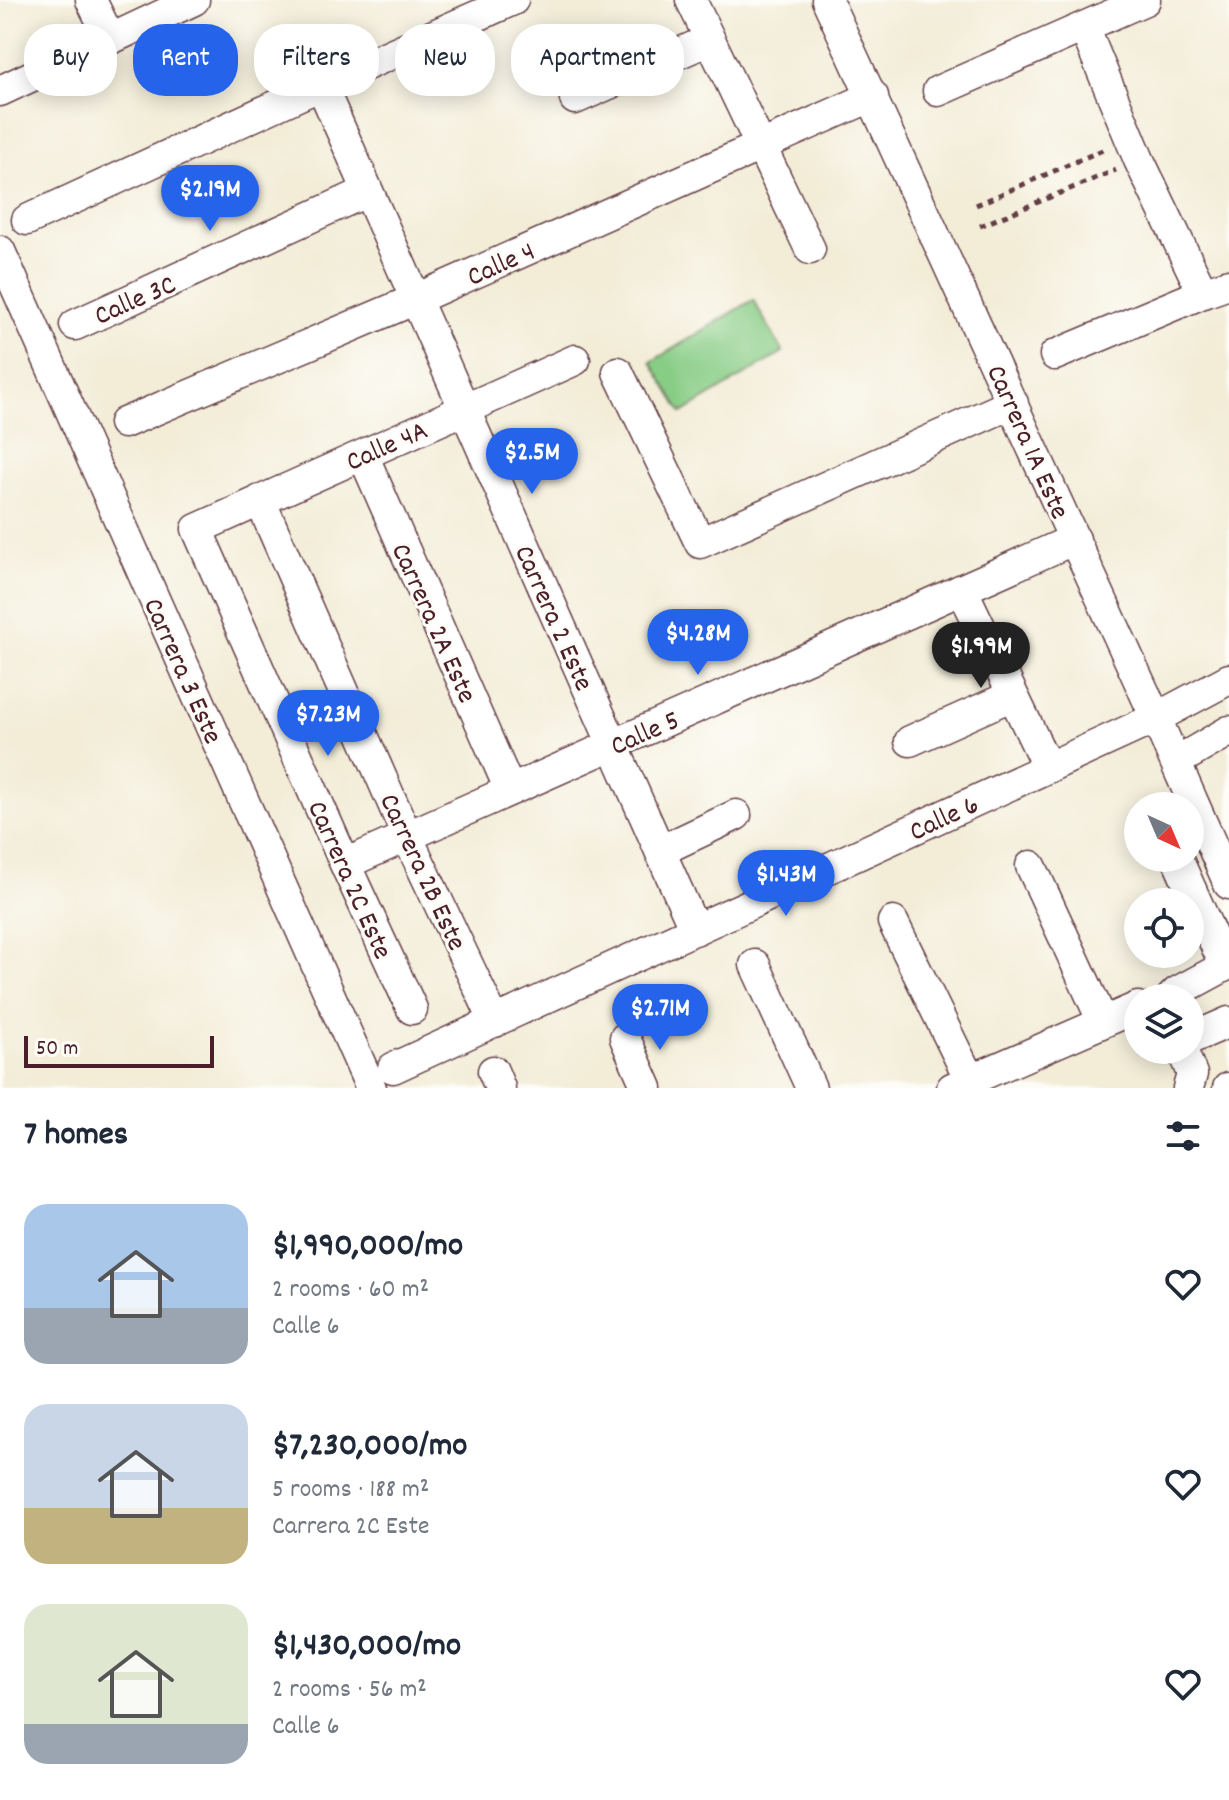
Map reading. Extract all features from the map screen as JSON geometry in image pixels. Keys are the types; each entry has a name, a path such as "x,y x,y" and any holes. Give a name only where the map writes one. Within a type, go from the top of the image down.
{"street":[{"path":"91,0 103,24"},
{"path":"117,36 194,0"},
{"path":"379,59 513,0"},
{"path":"691,0 810,249"},
{"name":"Carrera 1A Este","path":"827,0 1075,539 1229,884"},
{"path":"938,91 1145,0"},
{"path":"1055,355 1216,289 1134,149 1084,27"},
{"path":"575,99 709,40"},
{"path":"0,91 24,80"},
{"path":"27,220 297,96"},
{"name":"Carrera 2 Este","path":"326,96 695,930"},
{"name":"Calle 4","path":"124,423 416,299 873,96"},
{"name":"Calle 3C","path":"75,325 368,191"},
{"name":"Carrera 3 Este","path":"0,251 382,1078"},
{"name":"Calle 4A","path":"197,529 575,360"},
{"path":"618,372 700,543 1013,403"},
{"name":"Carrera 2A Este","path":"363,455 510,790"},
{"name":"Carrera 2B Este","path":"260,500 407,836 495,1022"},
{"name":"Carrera 2C Este","path":"197,529 412,1009"},
{"name":"Calle 5","path":"345,864 1075,539"},
{"path":"962,589 1048,768"},
{"name":"Calle 6","path":"382,1078 495,1022 1156,718 1229,679"},
{"path":"910,741 1013,695"},
{"path":"1176,762 1229,731"},
{"path":"660,851 736,815"},
{"path":"1031,866 1103,1022"},
{"path":"1183,872 1225,966 1192,984"},
{"path":"893,922 961,1084 1124,1013"},
{"path":"755,965 811,1088"},
{"path":"1204,1033 1229,1022"},
{"path":"625,1038 647,1088"},
{"path":"1188,1064 1192,1074 1188,1088"}],"path":[{"path":"976,205 1134,149"},
{"path":"980,226 1134,149"}],"green space":[{"path":"753,300 783,352 682,413 651,362"}]}
